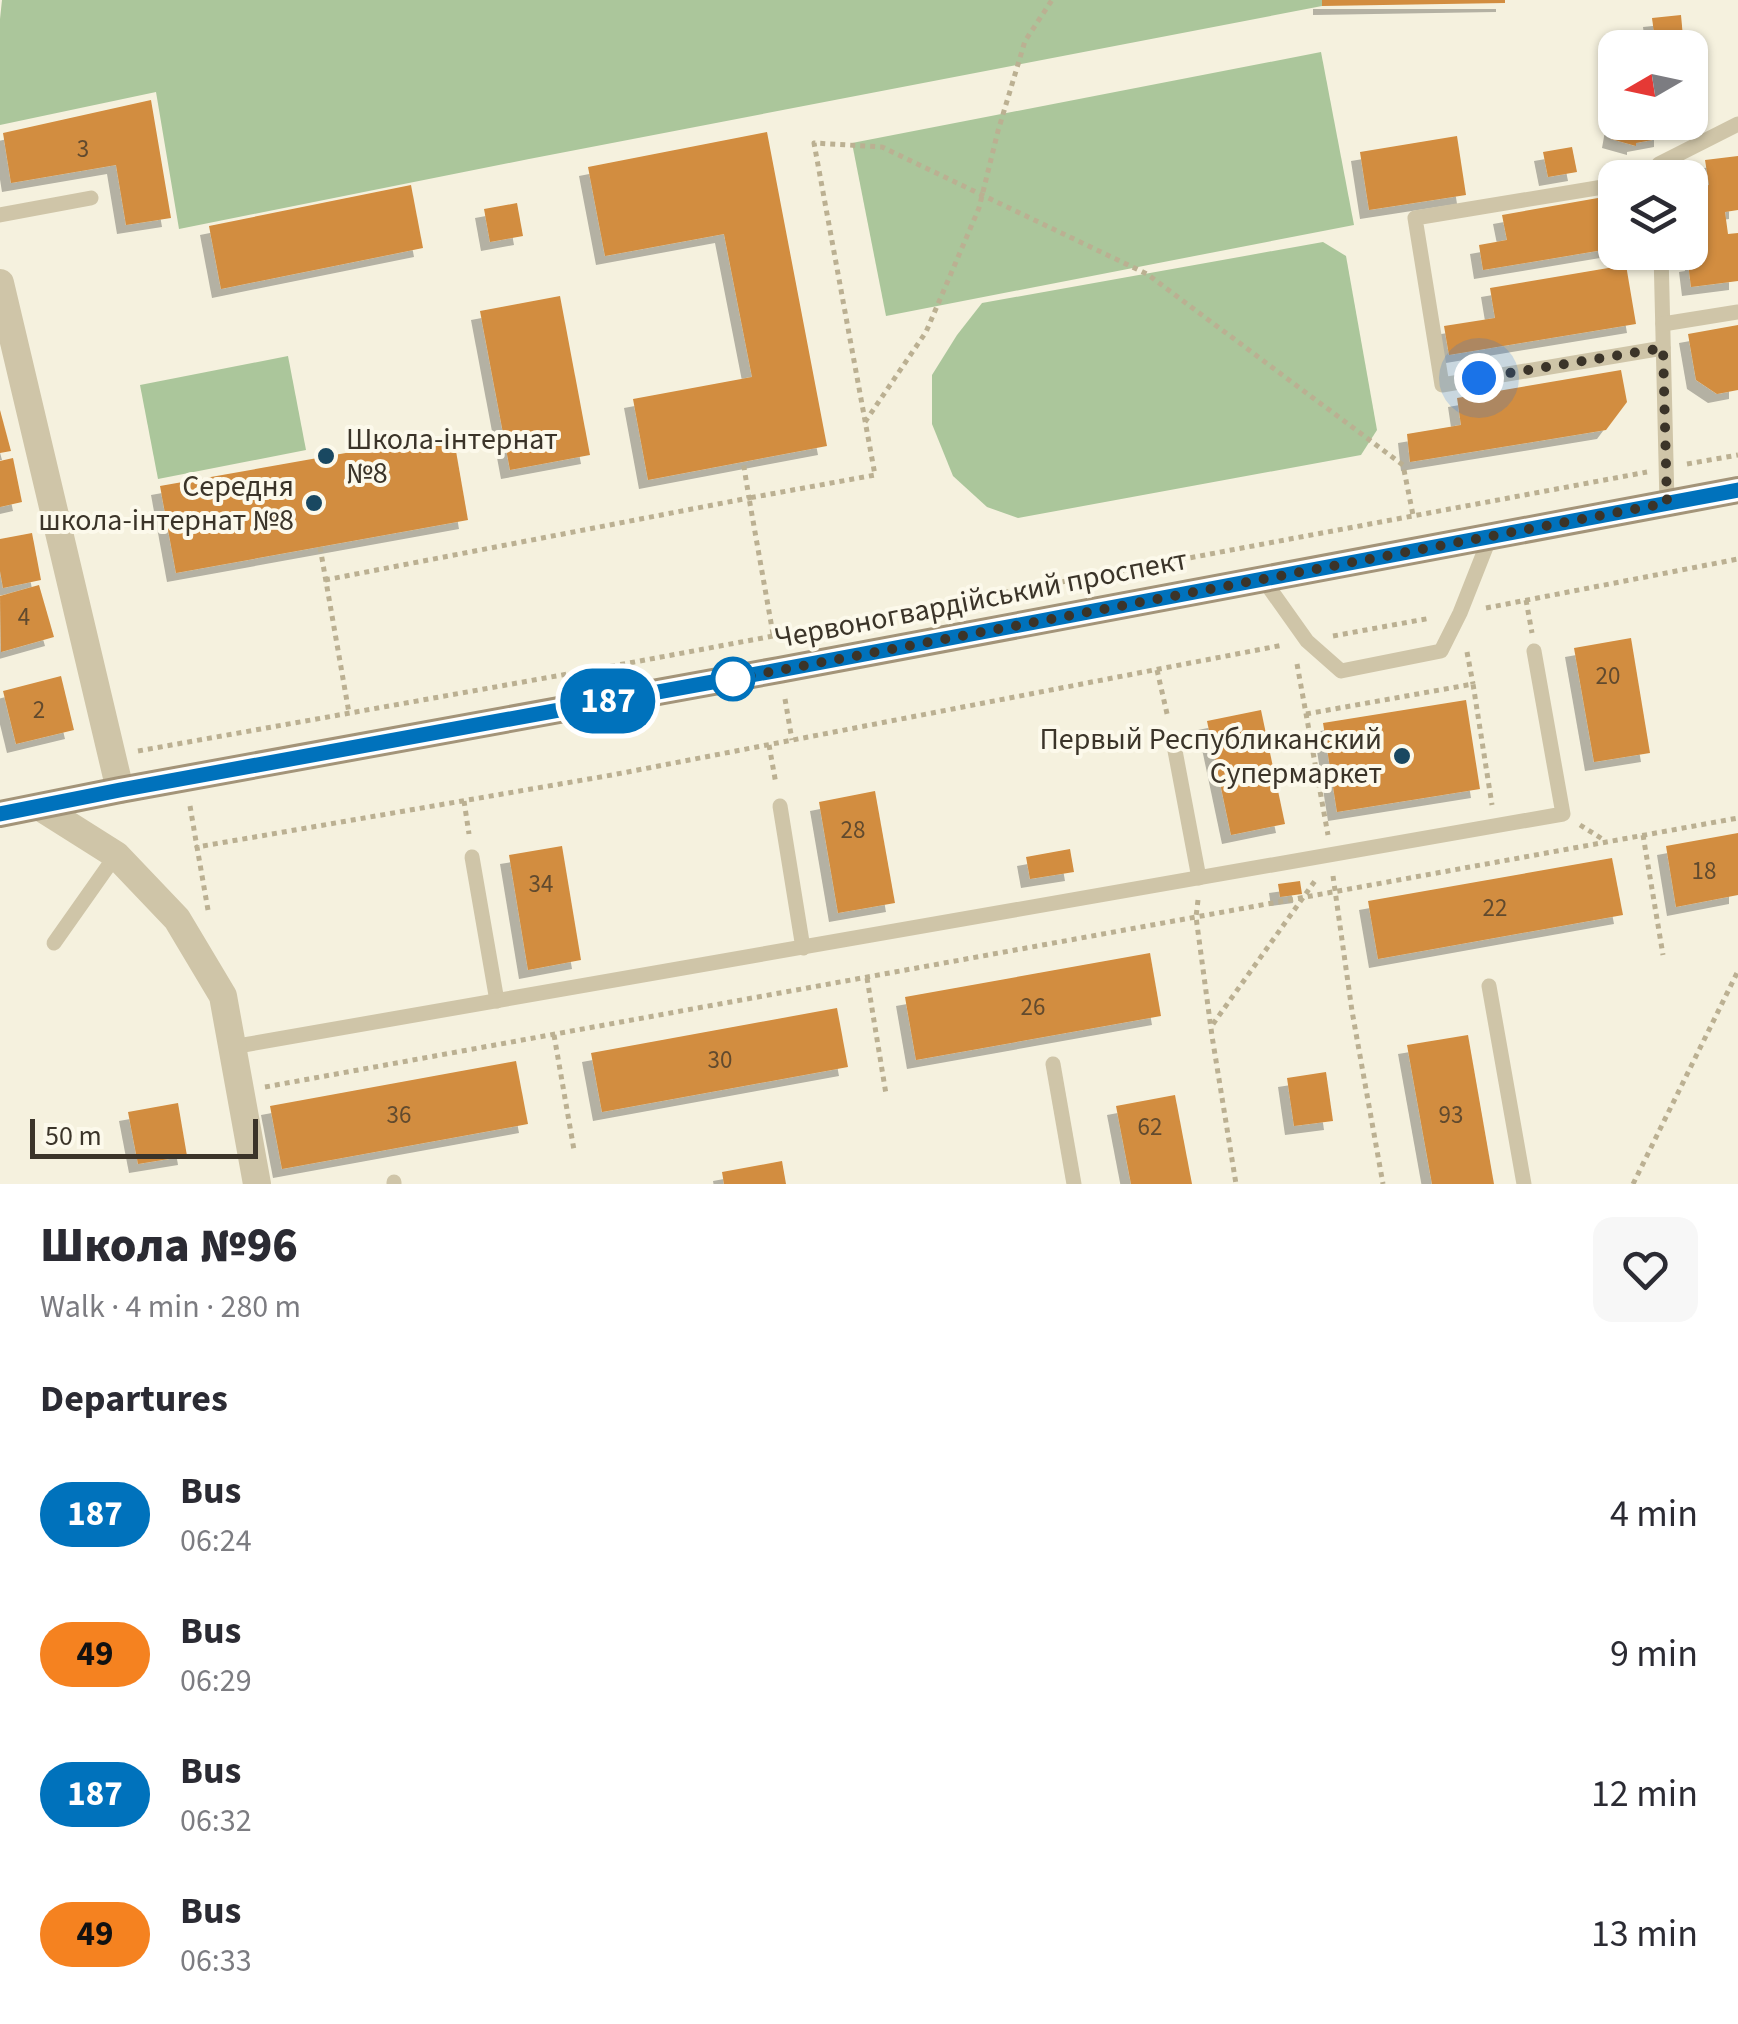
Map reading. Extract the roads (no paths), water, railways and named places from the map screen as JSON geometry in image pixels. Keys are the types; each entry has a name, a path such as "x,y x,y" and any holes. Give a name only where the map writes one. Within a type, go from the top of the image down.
{"main road":[{"name":"Червоногвардійський проспект","path":"0,814 1738,490"}],"street":[{"path":"0,283 120,790"},
{"path":"40,807 116,855 177,919 223,996 258,1184"}],"lane":[{"path":"1667,160 1738,124"},
{"path":"1598,188 1416,218 1442,384 1663,348"},
{"path":"0,215 91,198"},
{"path":"1661,270 1667,503"},
{"path":"1662,324 1738,312"},
{"path":"1262,579 1300,642 1340,672 1442,651 1490,537"},
{"path":"232,1047 1564,814 1534,651"},
{"path":"1172,740 1199,878"},
{"path":"780,806 803,948"},
{"path":"54,943 116,855"},
{"path":"472,857 497,1001"},
{"path":"1488,986 1524,1184"},
{"path":"1053,1064 1074,1184"}],"place":[{"name":"Школа-інтернат №8","path":"326,456"},
{"name":"Середня школа-інтернат №8","path":"314,503"},
{"name":"Первый Республиканский Супермаркет","path":"1402,756"}]}
